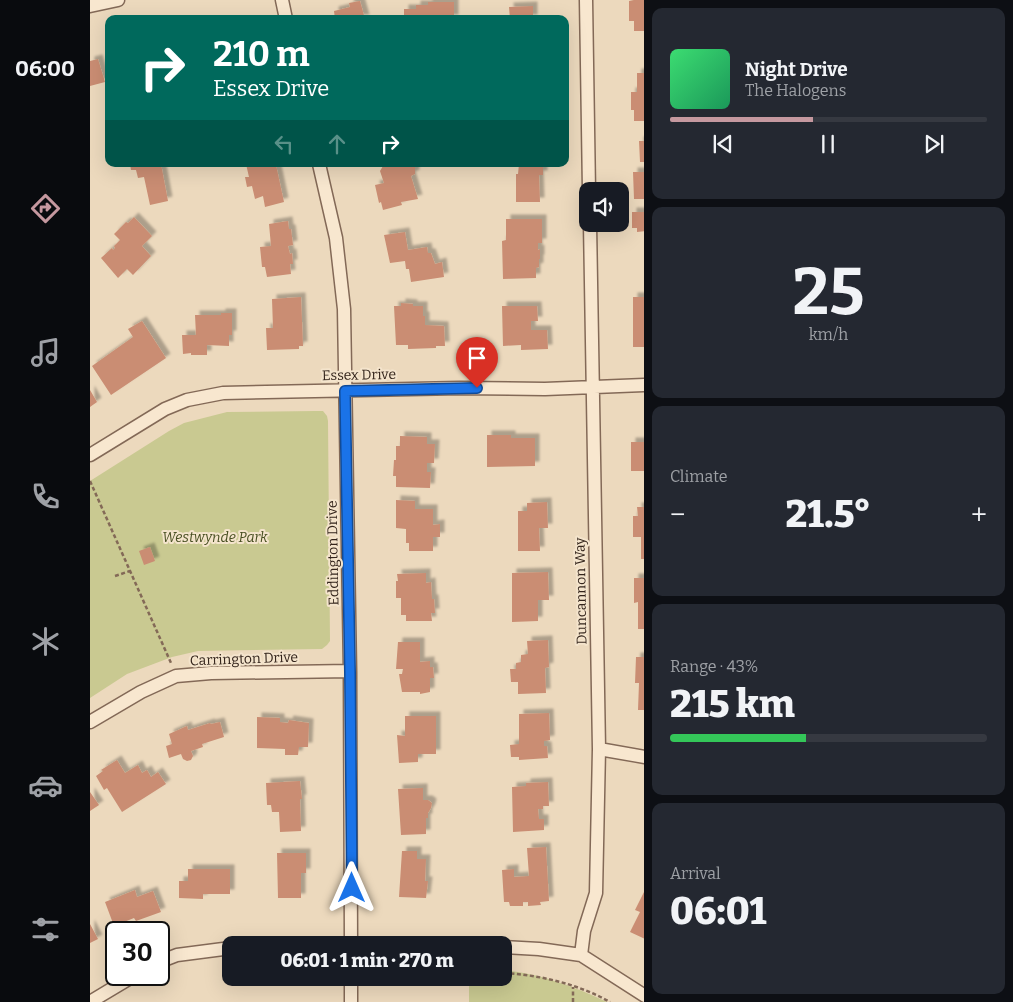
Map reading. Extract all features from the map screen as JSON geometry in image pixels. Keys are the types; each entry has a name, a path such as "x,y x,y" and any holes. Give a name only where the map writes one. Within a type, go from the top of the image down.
{"street":[{"path":"90,6 118,0"},
{"path":"282,0 285,15"},
{"path":"586,0 589,182"},
{"name":"Eddington Drive","path":"320,167 336,238 344,309 352,936"},
{"name":"Duncannon Way","path":"581,955 584,931 596,893 599,749 590,232"},
{"name":"Essex Drive","path":"90,454 151,416 187,400 235,392 592,387 644,384"},
{"name":"Carrington Drive","path":"90,722 141,692 176,676 211,673 350,672"},
{"path":"599,749 644,756"},
{"path":"512,947 581,955 644,996"},
{"path":"170,958 222,949"},
{"path":"90,1002 117,986"},
{"path":"351,986 351,1002"}],"path":[{"path":"90,481 176,676"},
{"path":"116,576 130,571"},
{"path":"512,974 533,975 573,987 610,1002"},
{"path":"573,987 573,1002"}],"green space":[{"name":"Westwynde Park","path":"323,411 328,421 330,641 327,645 322,649 198,651 172,657 127,674 90,698 90,481 184,423 227,412"},
{"path":"512,971 531,974 557,982 607,1002 469,1002 469,986 512,986"}],"building":[{"path":"644,0 644,31 634,31 634,21 629,21 629,1"},
{"path":"360,1 364,15 334,15 334,11 350,7 349,3"},
{"path":"428,2 454,2 454,15 404,15 404,9 416,9 416,5 428,5"},
{"path":"533,6 533,15 510,15 509,7"},
{"path":"98,59 105,82 90,86 90,61"},
{"path":"637,73 644,73 644,121 634,121 634,110 631,110 631,92 637,92"},
{"path":"639,141 644,141 644,162 640,162"},
{"path":"130,167 162,167 168,201 150,205 144,177 138,178 136,170 131,170"},
{"path":"247,167 276,167 284,202 265,207 263,196 255,199 252,186 247,187 245,177 249,177"},
{"path":"382,167 415,167 415,174 411,176 418,199 401,202 402,205 383,210 381,202 379,203 375,185 384,183 380,171"},
{"path":"519,167 543,167 543,175 539,175 540,202 516,202 516,174 518,174"},
{"path":"633,172 644,172 644,199 634,199"},
{"path":"632,212 644,212 644,231 637,232 637,228 632,228"},
{"path":"134,217 152,236 142,246 151,256 133,275 127,269 118,278 101,258 112,248 113,250 120,240 114,234"},
{"path":"506,219 542,219 542,243 538,243 540,259 539,267 536,268 536,278 503,279 502,241 506,240"},
{"path":"288,221 293,245 288,246 290,254 292,253 293,264 290,264 291,274 267,277 265,267 262,267 260,247 271,246 269,224"},
{"path":"405,232 408,250 427,247 428,253 431,253 435,264 442,262 444,277 411,282 409,269 406,269 405,261 390,263 384,235"},
{"path":"301,297 303,346 299,346 299,349 267,350 266,328 273,328 272,299"},
{"path":"633,297 644,297 644,347 633,347"},
{"path":"401,303 423,306 425,325 444,326 445,346 408,349 408,345 396,345 394,306 401,306"},
{"path":"502,306 537,306 538,321 531,321 531,330 547,330 548,349 521,350 521,345 503,346"},
{"path":"221,313 232,313 232,335 229,335 229,346 207,345 207,355 183,354 182,335 196,335 195,315 221,315"},
{"path":"142,321 166,358 111,395 92,366 133,337 128,329"},
{"path":"90,390 97,402 90,407"},
{"path":"487,435 535,438 535,466 487,467"},
{"path":"400,436 427,437 427,444 435,444 434,463 427,463 427,472 431,472 430,488 396,487 396,476 393,476 394,460 396,460 396,446 400,446"},
{"path":"631,442 644,442 644,471 631,471"},
{"path":"396,500 415,501 415,509 433,509 433,525 440,524 440,537 433,537 433,551 409,551 409,543 406,543 406,529 396,528"},
{"path":"547,502 548,528 539,528 540,551 518,551 518,511 527,511 527,503"},
{"path":"637,507 644,507 644,559 641,559 641,537 633,537 633,516 638,516"},
{"path":"150,547 155,561 144,565 139,551"},
{"path":"548,572 549,600 538,600 538,621 512,622 512,573"},
{"path":"426,573 426,583 431,582 432,599 434,599 435,613 431,613 432,621 406,621 406,615 401,615 401,598 396,598 397,574"},
{"path":"634,578 644,578 644,629 638,629 638,602 634,603"},
{"path":"548,640 549,667 545,668 546,693 518,694 518,682 511,682 510,669 516,669 516,663 521,662 521,655 528,654 527,641"},
{"path":"398,642 420,642 420,662 430,661 430,667 433,667 434,678 430,678 430,692 420,694 420,692 402,692 399,674 402,674 403,669 396,669"},
{"path":"636,657 644,657 644,710 638,710 639,683 635,683"},
{"path":"549,713 550,740 544,741 544,746 547,746 548,758 519,760 519,757 511,757 510,745 519,744 519,714"},
{"path":"405,716 436,716 436,754 418,754 418,762 399,763 397,735 405,736"},
{"path":"257,717 280,718 280,722 288,723 289,720 309,723 308,747 299,747 298,755 285,755 285,749 257,748"},
{"path":"220,722 224,737 202,744 203,747 191,751 193,756 191,760 183,759 181,754 169,758 166,746 172,744 169,734 187,726 188,730"},
{"path":"117,760 125,773 138,765 142,773 147,770 151,777 158,772 166,784 122,812 107,788 104,790 96,776 103,771 101,770"},
{"path":"300,781 302,799 300,799 301,831 280,832 279,812 272,812 271,805 267,805 266,783"},
{"path":"548,782 549,806 543,806 543,809 538,809 539,819 544,819 544,830 513,832 512,787 526,786 526,783"},
{"path":"423,788 423,800 428,800 432,803 428,818 426,818 426,834 401,835 398,789"},
{"path":"90,792 99,805 90,811"},
{"path":"546,847 549,901 540,902 541,905 528,906 528,902 523,902 523,906 510,906 509,902 504,902 502,870 514,869 514,877 529,876 527,848"},
{"path":"402,851 417,851 417,859 426,859 425,881 428,881 426,898 399,897"},
{"path":"277,853 306,853 306,873 301,873 301,898 278,898"},
{"path":"188,869 230,869 230,894 203,894 203,899 179,898 179,881 188,881"},
{"path":"135,890 137,897 153,891 161,912 136,921 134,918 126,921 112,921 105,902"},
{"path":"644,892 644,939 630,932 640,912 635,910"},
{"path":"90,924 98,939 90,943"}],"route":[{"path":"352,888 345,391 477,388"}]}
